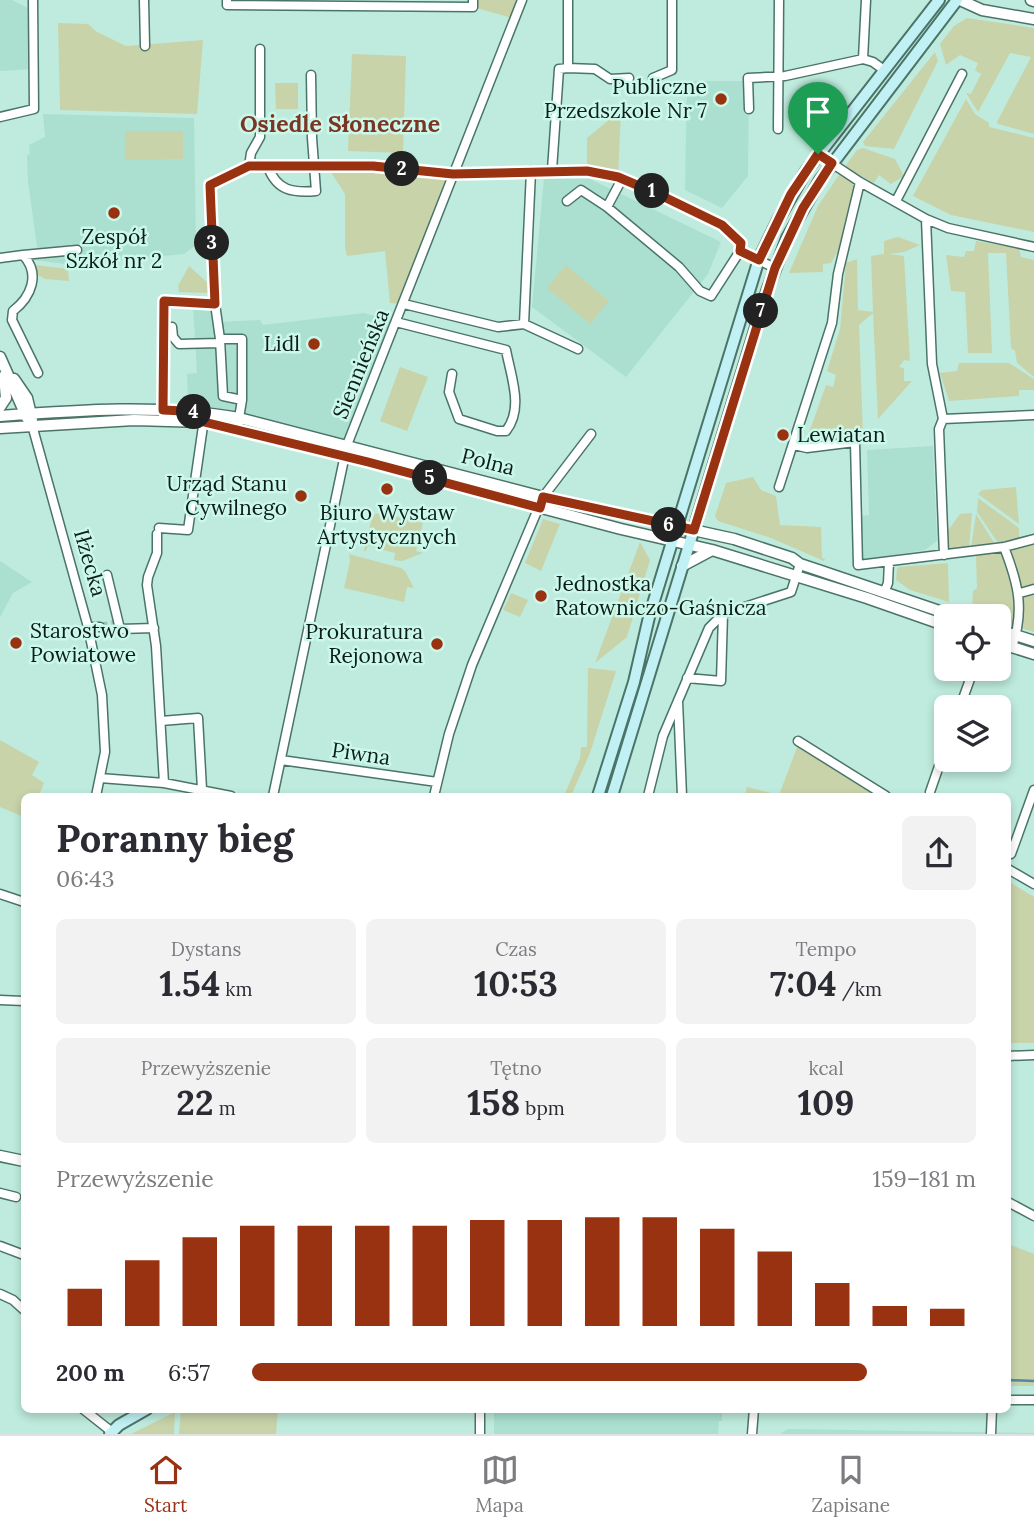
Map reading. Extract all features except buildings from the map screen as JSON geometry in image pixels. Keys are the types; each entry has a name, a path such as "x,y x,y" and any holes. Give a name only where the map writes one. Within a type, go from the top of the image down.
{"main road":[{"path":"929,0 929,12"},
{"path":"599,793 634,681 649,617 759,260 791,194 818,154 939,0"},
{"path":"613,793 775,268 803,208 832,163 958,0"},
{"path":"111,1433 140,1413"}],"street":[{"path":"0,117 34,109 33,0"},
{"path":"144,0 145,46"},
{"path":"227,0 227,5 473,7 473,0"},
{"name":"Siennieńska","path":"274,793 347,445 522,0"},
{"path":"568,0 568,68"},
{"path":"653,78 672,70 672,0"},
{"path":"778,129 779,0"},
{"path":"863,59 866,0"},
{"path":"958,0 982,10 1034,19"},
{"path":"249,166 251,153 260,137 260,50"},
{"path":"749,109 748,78 778,77 863,59 884,70"},
{"path":"552,170 559,69 595,69 610,79 629,78"},
{"path":"896,201 962,74"},
{"path":"268,167 271,175 286,189 305,196 316,191 311,75"},
{"path":"818,154 860,182 926,219 948,228 1034,247"},
{"path":"242,400 223,396 215,304 210,185 249,166 373,166 453,174 587,171 622,179 722,225 741,243 740,251 711,296 700,291 679,267 607,207 581,190 567,201"},
{"path":"524,324 531,171"},
{"path":"607,207 622,179"},
{"path":"779,487 832,323 838,274 860,182"},
{"path":"926,219 932,364 943,419 939,429 944,555"},
{"path":"0,258 77,250"},
{"path":"740,251 775,268"},
{"path":"23,255 30,262 29,294 13,311 12,320 38,373"},
{"path":"163,410 164,301 215,304"},
{"path":"404,304 498,327 524,324 578,349"},
{"path":"396,322 506,351 516,401 511,425 506,431 497,431 459,419 449,392 452,374"},
{"path":"173,327 173,337 179,344 242,339 242,400 237,430"},
{"name":"Iłżecka","path":"0,407 6,398 1,363"},
{"name":"Iłżecka","path":"1,363 32,425 88,627 102,695 105,752 97,793"},
{"name":"Polna","path":"0,428 163,410 204,417 237,430 712,550 934,622"},
{"name":"Polna","path":"0,416 28,414 239,418 543,497 734,538 792,558 800,564 934,609"},
{"path":"943,419 1034,415"},
{"path":"164,783 154,628 147,585 157,553 158,531 188,530 204,417"},
{"path":"435,793 466,685 543,497 591,434"},
{"path":"794,445 807,448 855,442 858,565 1004,547 1034,539"},
{"path":"1004,547 1020,593 1019,621 1012,647 1034,654"},
{"path":"682,566 712,550"},
{"path":"884,593 888,583 889,562"},
{"path":"651,793 663,736 709,628 723,614 791,592 800,564"},
{"path":"107,575 118,626 123,631 154,628"},
{"path":"1020,593 1034,590"},
{"path":"687,678 721,681 723,614"},
{"path":"88,627 100,627"},
{"path":"1011,634 1034,641"},
{"path":"678,698 682,793"},
{"path":"100,778 164,783 201,793 198,718 161,721"},
{"path":"798,741 881,793"},
{"name":"Piwna","path":"281,760 437,782"},
{"path":"930,792 937,772"},
{"path":"1011,854 1034,790"},
{"path":"1011,871 1034,884"},
{"path":"0,894 21,901"},
{"path":"0,1000 21,1001"},
{"path":"1011,1055 1034,1055"},
{"path":"0,1156 21,1159"},
{"path":"0,1193 16,1197"},
{"path":"1011,1204 1034,1216"},
{"path":"0,1245 21,1254"},
{"path":"0,1294 21,1308"},
{"path":"1011,1400 1034,1400"},
{"path":"88,1413 111,1433"},
{"path":"480,1413 480,1434"},
{"path":"752,1434 754,1413"},
{"path":"991,1434 992,1413"}],"shaded area":[{"path":"0,0 12,0 32,10 33,69 0,71"},
{"path":"473,0 522,0 515,19 473,7"},
{"path":"967,18 1034,28 1034,134 997,122 1031,57 1010,53 978,112 966,93 971,94 981,74 975,70 978,63 960,55 946,65 940,44 954,26"},
{"path":"58,23 88,24 97,32 126,46 203,40 197,114 60,110"},
{"path":"935,52 938,61 894,149 865,146 863,142"},
{"path":"352,54 406,56 403,153 348,151"},
{"path":"687,81 749,81 748,176 722,208 685,190"},
{"path":"275,83 298,83 298,109 276,109"},
{"path":"966,99 975,114 989,123 989,127 1034,138 1034,232 951,215 913,196"},
{"path":"621,110 618,177 587,171 587,138"},
{"name":"Zespół Szkół nr 2","path":"43,114 194,118 196,245 184,254 73,265 34,260 37,247 27,156 30,153 29,145 45,137"},
{"path":"125,131 183,131 183,159 125,160"},
{"path":"863,148 895,159 904,176 891,184 879,175 874,183 847,168 846,165 857,150"},
{"path":"327,166 453,175 404,304 390,303 385,251 347,256 345,194"},
{"path":"839,175 852,181 854,187 841,246 831,263 823,264 823,272 789,273 818,206"},
{"path":"544,178 590,179 721,242 708,274 626,377 532,307"},
{"path":"898,237 920,245 904,252 889,254 904,256 910,361 904,360 899,367 904,368 904,381 912,381 878,419 873,313 859,325 863,435 855,439 805,444 826,385 833,387 836,375 827,371 840,329 846,263 857,259 858,310 873,312 871,256 884,254 884,241"},
{"path":"1006,240 1018,244 1021,257 1034,260 1034,377 1017,363 1015,351 1011,348 1006,253 988,253 992,353 968,353 965,292 951,291 946,255 964,257 966,251 974,251 976,241 1005,246"},
{"path":"35,265 68,269 69,281 45,279 35,273"},
{"path":"566,265 609,301 590,324 547,288"},
{"path":"189,266 210,285 209,293 179,292 178,286"},
{"path":"215,304 217,322 260,320 263,325 364,313 396,322 347,445 205,412 188,400 187,374 197,373 193,306"},
{"path":"959,363 1009,363 1034,379 1034,390 1019,390 1019,396 949,401 940,373 957,371"},
{"path":"400,367 428,377 407,431 380,421"},
{"path":"933,446 937,541 925,550 858,561 857,516 869,515 867,450"},
{"path":"753,477 761,490 776,496 780,525 821,527 824,561 771,538 718,521 715,516 726,483"},
{"path":"1016,487 1019,524 978,494 982,490"},
{"path":"978,498 1019,528 1019,538 998,543 977,512"},
{"path":"381,513 423,523 416,551 423,553 402,561 394,560 395,553 368,546 365,552 372,518"},
{"path":"972,513 969,547 948,549 947,532 960,514"},
{"path":"976,514 995,544 971,548"},
{"path":"543,519 560,524 541,571 525,563"},
{"path":"640,542 650,560 627,637 595,663"},
{"path":"1034,544 1034,632 1011,625 1011,604 972,604 973,591 977,588 976,556"},
{"path":"349,554 401,568 414,588 407,587 404,602 344,588"},
{"path":"0,561 32,582 13,593 0,617"},
{"path":"948,563 949,602 910,590 896,580 899,567"},
{"path":"511,593 528,600 520,617 503,610"},
{"path":"588,668 616,671 590,753 572,793 565,793 580,758 581,747 587,747"},
{"path":"0,740 39,762 32,775 44,783 40,793 21,793 21,816 0,807"},
{"path":"798,745 871,793 780,793"},
{"path":"747,787 771,793 746,793"},
{"path":"1011,883 1034,897 1034,1043 1011,1043"},
{"path":"1011,1245 1034,1254 1034,1386 1011,1386"},
{"path":"173,1413 175,1413 174,1434 131,1434"},
{"path":"181,1413 278,1413 276,1434 179,1434"},
{"path":"494,1413 722,1413 718,1434 494,1434"},
{"path":"788,1429 1034,1433 1034,1434 780,1434"}],"waterway":[{"path":"1011,1380 1034,1381"}],"tunnel":[{"path":"100,627 115,624"}],"place":[{"name":"Publiczne Przedszkole Nr 7","path":"721,99"},
{"name":"Zespół Szkół nr 2","path":"114,213"},
{"name":"Lidl","path":"314,344"},
{"name":"Lewiatan","path":"783,435"},
{"name":"Biuro Wystaw Artystycznych","path":"387,489"},
{"name":"Urząd Stanu Cywilnego","path":"301,496"},
{"name":"Jednostka Ratowniczo-Gaśnicza","path":"541,596"},
{"name":"Starostwo Powiatowe","path":"16,643"},
{"name":"Prokuratura Rejonowa","path":"437,644"}],"district":[{"name":"Osiedle Słoneczne","path":"340,124"}],"route":[{"path":"818,154 832,163 803,208 775,268 694,530 543,497 540,508 204,422 205,412 163,410 164,301 215,304 210,185 249,166 373,166 453,174 587,171 618,177 722,225 741,243 740,251 759,260 791,194 818,154"}]}
